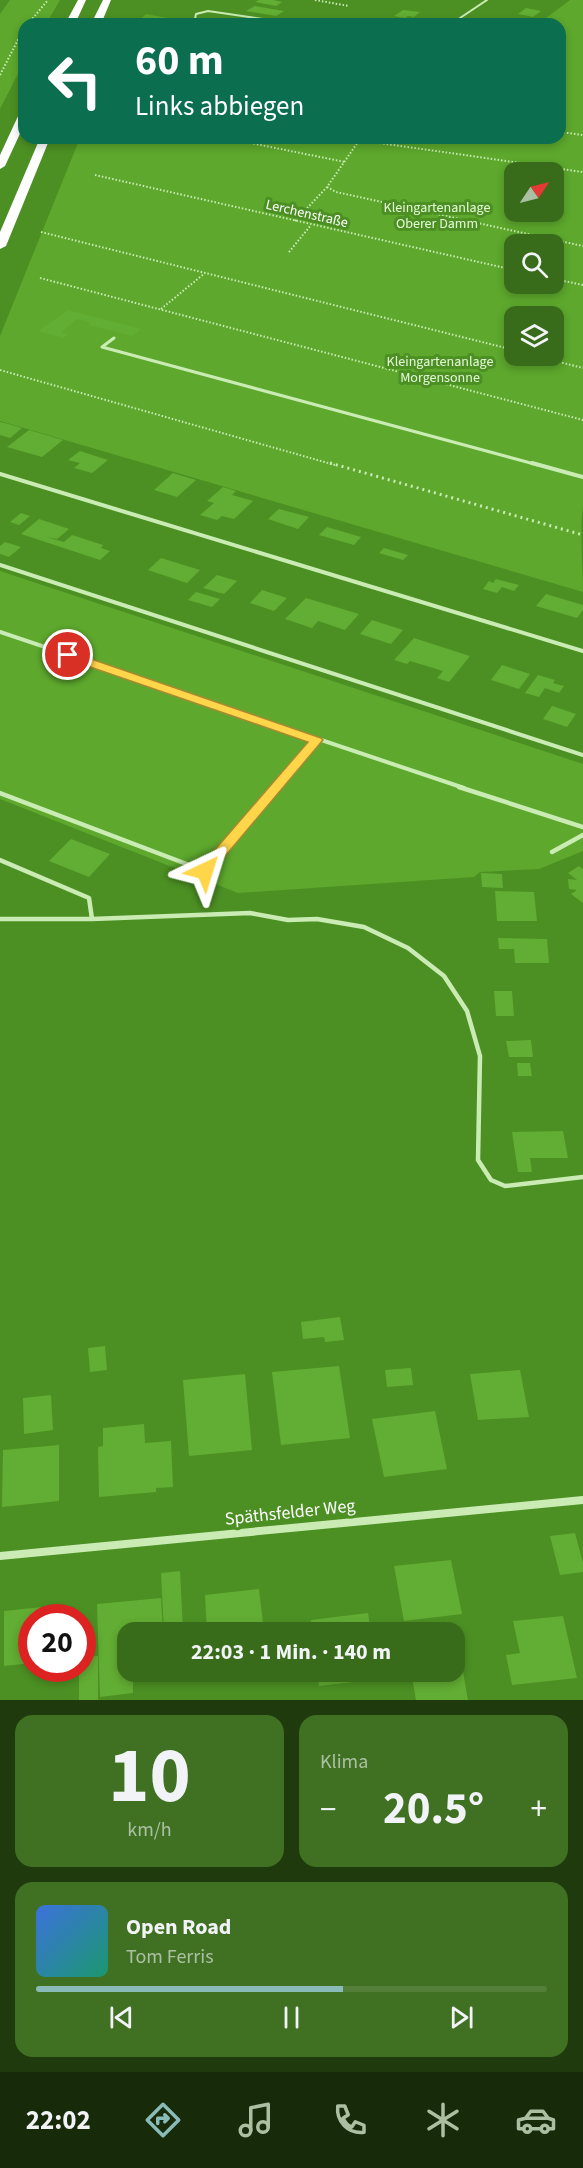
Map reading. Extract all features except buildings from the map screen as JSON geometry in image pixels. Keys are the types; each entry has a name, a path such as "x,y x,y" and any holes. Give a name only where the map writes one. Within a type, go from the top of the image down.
{"highway":[{"path":"73,18 82,0"},
{"path":"99,18 107,0"},
{"path":"0,166 18,127"},
{"path":"0,246 42,144"}],"street":[{"name":"Späthsfelder Weg","path":"0,1556 583,1500"}],"lane":[{"path":"461,18 487,0"},
{"path":"195,18 196,14 208,11 256,18"},
{"path":"114,338 102,347 583,477"},
{"path":"0,474 583,651"},
{"path":"0,565 583,755"},
{"path":"0,632 316,740 583,827"},
{"path":"0,793 205,871 316,740"},
{"path":"552,852 583,835"},
{"path":"0,860 88,898 92,919"},
{"path":"0,919 92,919 250,913 288,920 317,919 364,927 408,948 444,976 467,1011 480,1056 478,1160 491,1180 506,1186 583,1177"}],"path":[{"path":"33,18 48,0"},
{"path":"315,0 350,6"},
{"path":"0,75 18,40"},
{"path":"566,133 583,135"},
{"path":"256,144 345,162"},
{"path":"296,221 327,187 357,144"},
{"path":"394,144 583,172"},
{"name":"Lerchenstraße","path":"95,175 504,268"},
{"path":"327,187 336,192 583,246"},
{"path":"289,252 311,225"},
{"path":"40,232 504,348"},
{"path":"161,309 206,273"},
{"path":"40,278 583,420"},
{"path":"564,281 583,285"},
{"path":"564,363 583,368"},
{"path":"0,370 583,535"}],"green space":[{"path":"10,0 60,0 50,18 18,18 18,74 0,109 0,14"},
{"path":"570,0 583,0 583,506 581,538 583,592 0,421 0,336 78,144 566,144 566,18 546,18"},
{"path":"146,14 168,18 142,18"},
{"path":"0,571 583,764 583,851 539,869 480,872 474,877 238,893 0,799"}],"route":[{"path":"68,655 316,740 205,871"}],"park label":[{"name":"Kleingartenanlage Oberer Damm","path":"437,216"},
{"name":"Kleingartenanlage Morgensonne","path":"440,370"}]}
